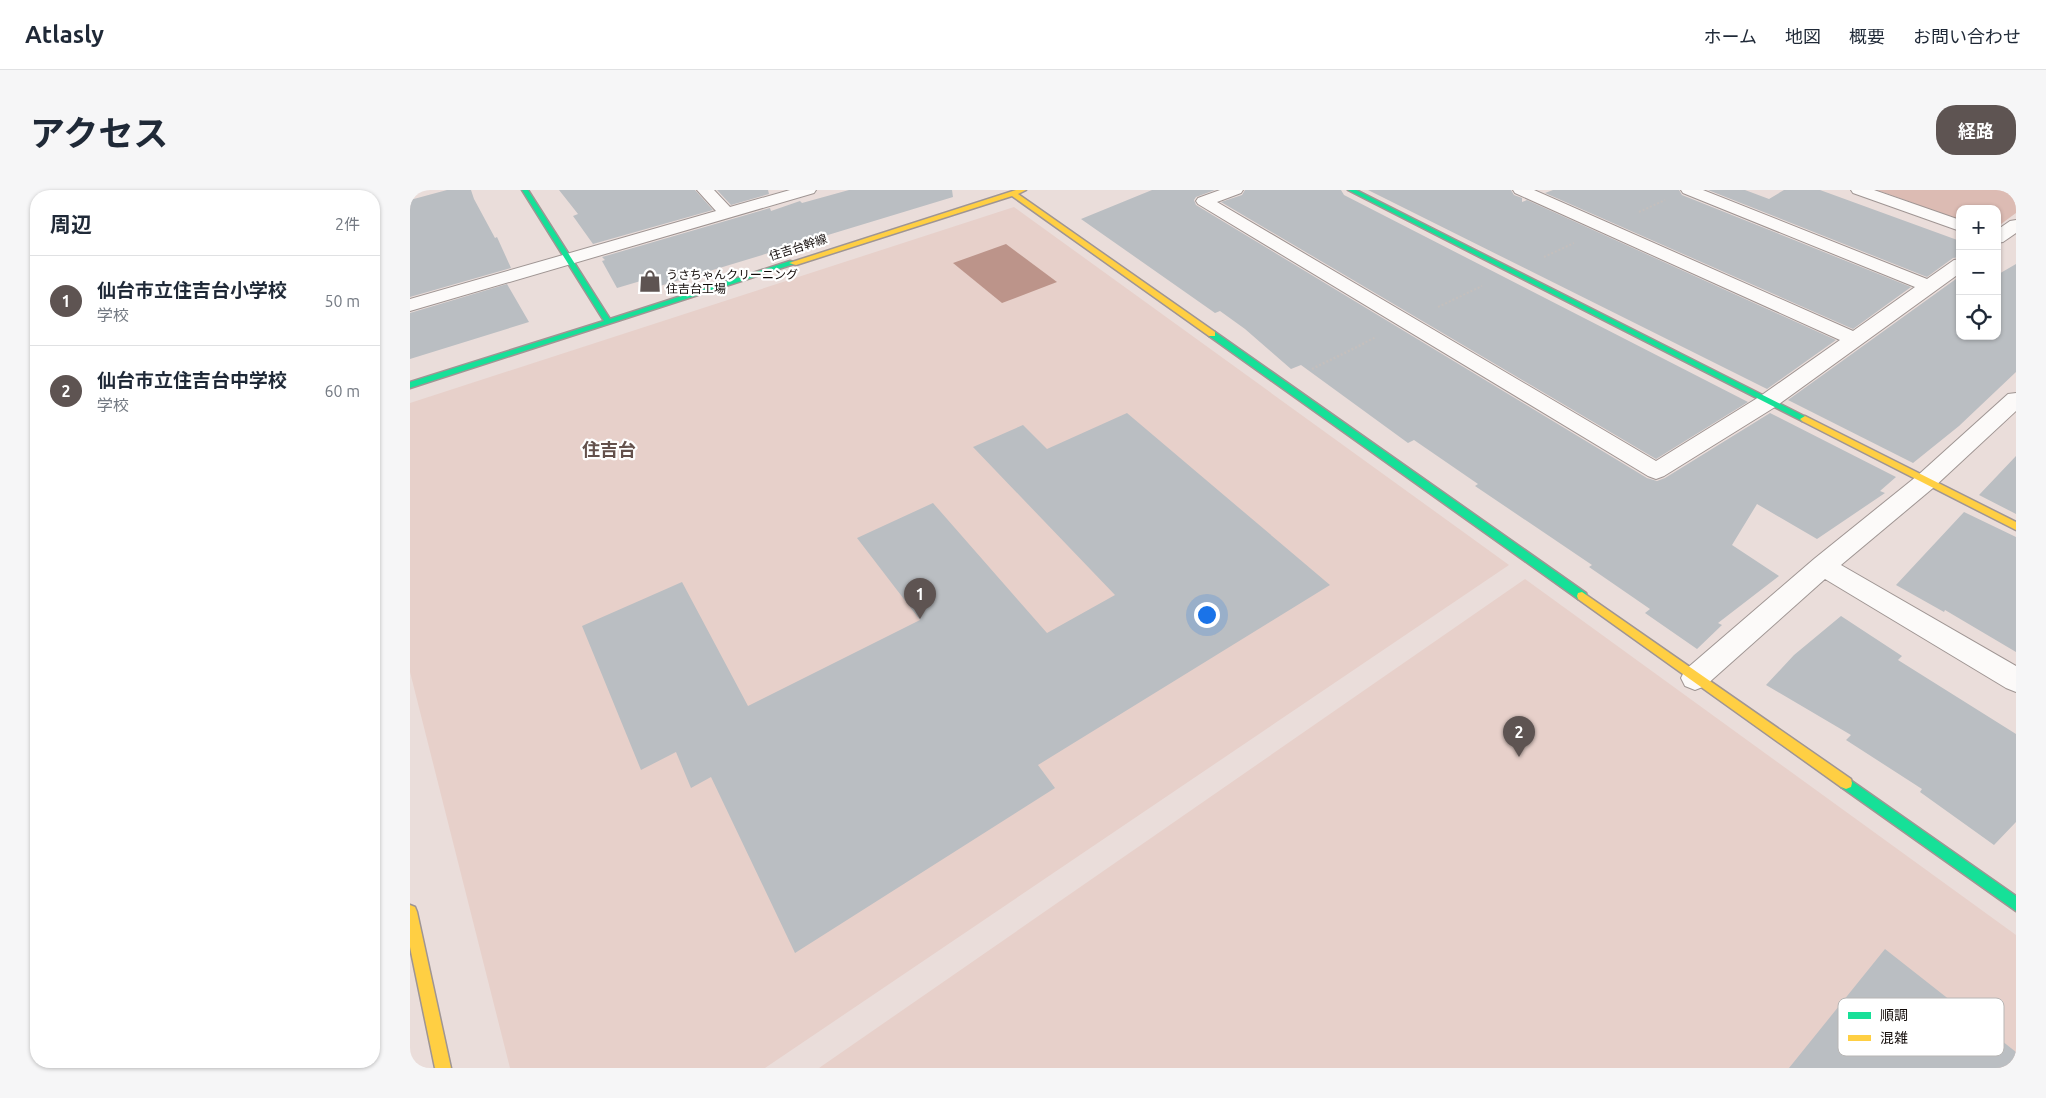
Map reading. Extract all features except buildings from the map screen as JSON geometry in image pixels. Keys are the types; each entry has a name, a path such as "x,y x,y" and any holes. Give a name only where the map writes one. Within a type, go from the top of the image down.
{"street":[{"path":"525,190 608,321"},
{"path":"705,190 726,213"},
{"path":"410,305 808,190"},
{"path":"1235,190 1204,201 1656,471 1767,402 1956,267"},
{"path":"1351,190 1925,482 2016,526"},
{"path":"1521,190 1856,340"},
{"path":"1689,190 1928,286"},
{"path":"1859,190 1956,225"},
{"path":"1018,192 1695,678 2016,904"},
{"name":"住吉台幹線","path":"410,385 1018,192"},
{"path":"2001,235 2016,226"},
{"path":"1695,678 1823,566 2013,406"},
{"path":"1823,566 2016,680"},
{"path":"410,912 443,1068"}],"path":[{"path":"1282,383 1405,322 1513,272"}],"shaded area":[{"path":"1877,190 2016,191 2016,213 2001,224 2001,205 1956,205 1956,219"},
{"path":"1014,207 1509,565 765,1068 510,1068 410,672 410,403"},
{"path":"1006,244 1057,282 1002,303 953,263"},
{"path":"1525,579 2016,935 2016,1068 819,1068"}],"traffic: fast":[{"path":"525,190 608,321"},
{"path":"1351,190 1805,419"},
{"path":"410,385 793,263"},
{"path":"1212,334 1582,596"},
{"path":"1846,783 2016,904"}],"traffic: slow":[{"path":"793,263 1023,190"},
{"path":"1013,193 1212,334"},
{"path":"1805,419 2016,526"},
{"path":"1582,596 1846,783"},
{"path":"410,912 443,1068"}],"place":[{"name":"うさちゃんクリーニング 住吉台工場","path":"650,281"},
{"name":"仙台市立住吉台小学校","path":"920,619"},
{"name":"仙台市立住吉台中学校","path":"1519,757"}],"district":[{"name":"住吉台","path":"609,449"}]}
